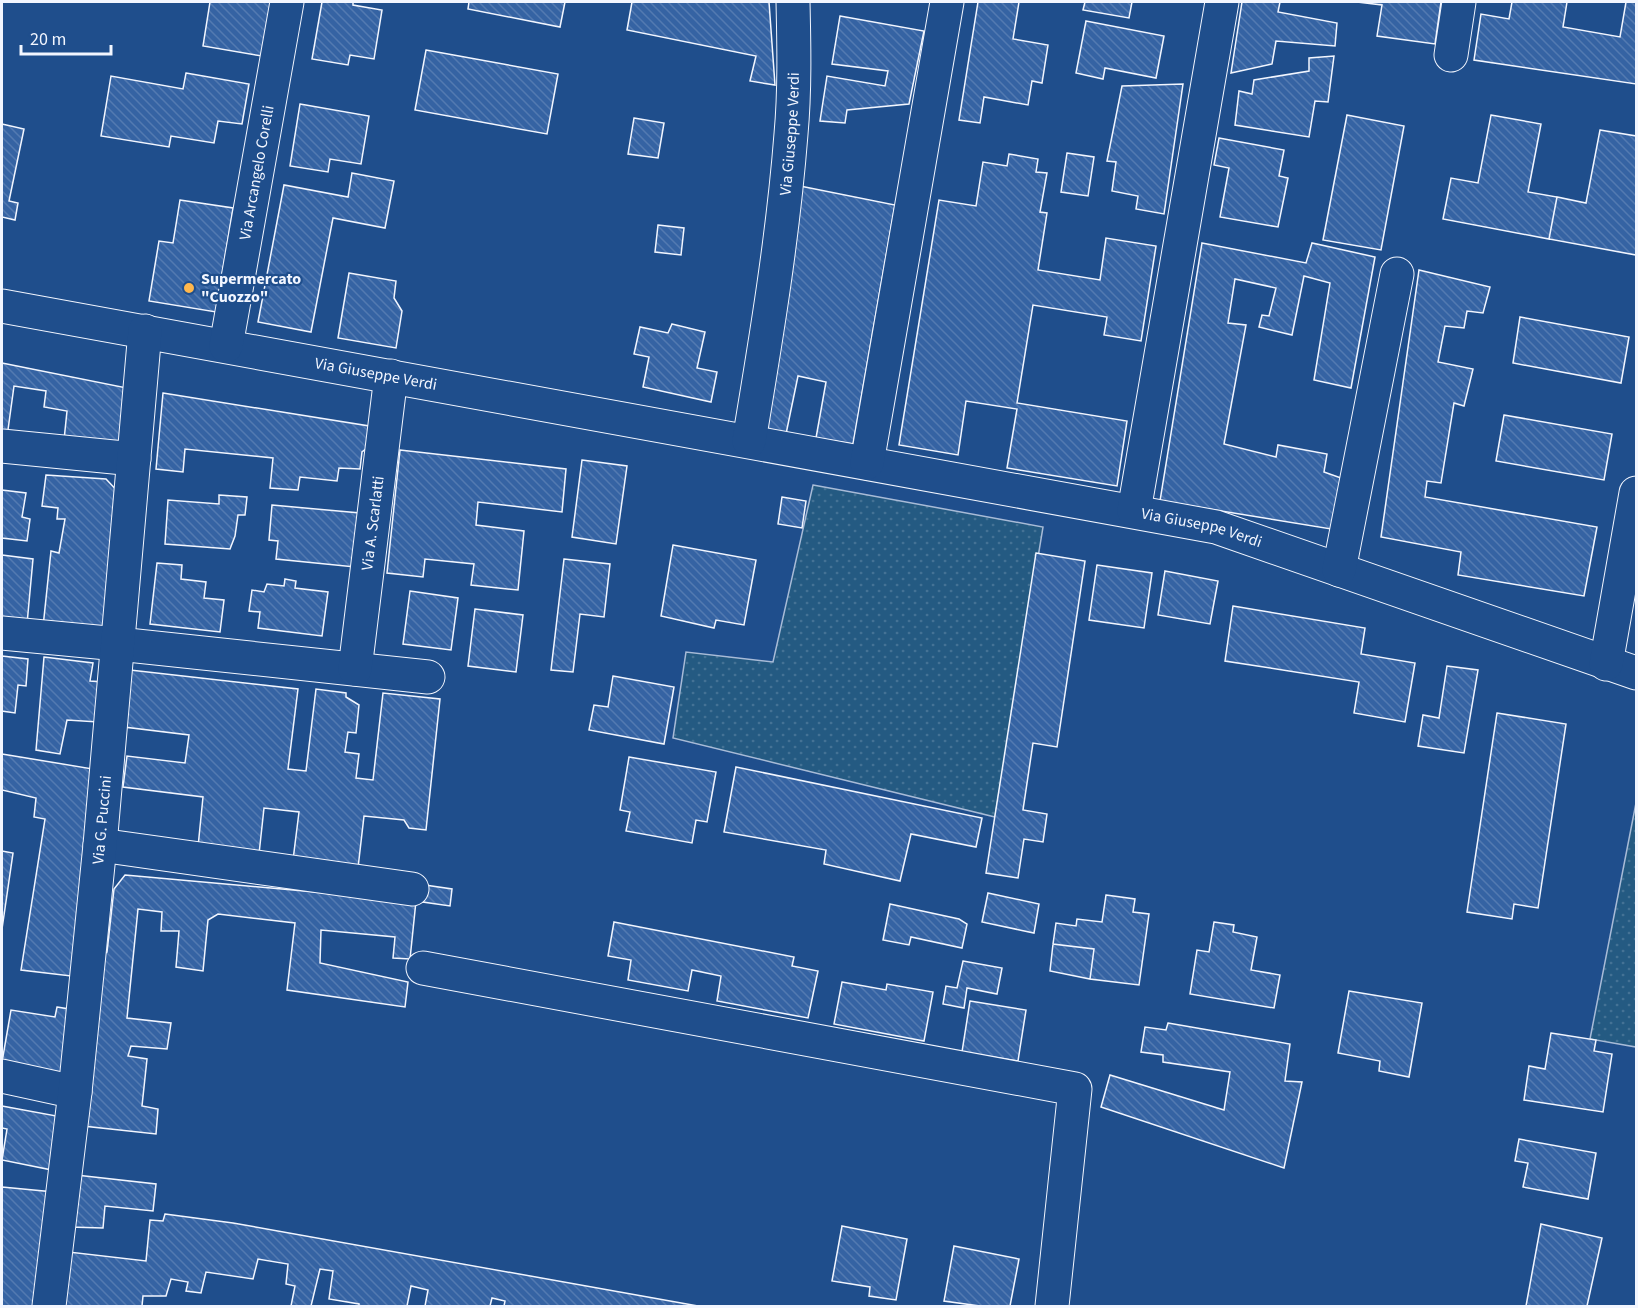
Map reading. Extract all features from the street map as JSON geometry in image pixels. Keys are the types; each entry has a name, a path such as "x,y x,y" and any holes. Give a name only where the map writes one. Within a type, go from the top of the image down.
{"street":[{"name":"Via Arcangelo Corelli","path":"226,346 287,2"},
{"name":"Via Giuseppe Verdi","path":"749,441 771,309 792,133 793,2"},
{"path":"867,463 947,2"},
{"path":"1134,511 1222,2"},
{"path":"1451,55 1460,2"},
{"path":"1339,570 1397,274"},
{"name":"Via Giuseppe Verdi","path":"2,306 1216,527 1636,674"},
{"name":"Via G. Puccini","path":"49,1306 75,1092 100,845 145,331"},
{"name":"Via A. Scarlatti","path":"355,669 391,376"},
{"path":"2,446 134,459"},
{"path":"1606,664 1636,493"},
{"path":"2,633 428,677"},
{"path":"100,845 412,890"},
{"path":"423,968 1075,1089 1052,1306"},
{"path":"2,1076 75,1092"}],"shaded area":[{"path":"813,485 1043,527 995,817 673,738 686,652 773,662"},
{"path":"1636,803 1636,1047 1590,1039"}],"building":[{"path":"210,2 271,2 262,56 203,46"},
{"path":"322,2 353,2 353,5 382,10 374,59 350,55 348,65 312,59"},
{"path":"469,2 565,2 560,27 468,9"},
{"path":"632,2 769,2 775,85 750,81 756,56 627,30"},
{"path":"978,2 1019,2 1013,39 1048,45 1042,83 1032,81 1028,105 984,97 980,123 959,120"},
{"path":"1085,2 1132,2 1129,18 1083,10"},
{"path":"1242,2 1280,2 1278,12 1337,23 1335,46 1276,41 1272,64 1231,73"},
{"path":"1357,2 1441,2 1435,44 1377,36 1382,5"},
{"path":"1512,2 1567,2 1563,27 1620,37 1626,2 1636,2 1636,84 1474,60 1481,14 1509,19"},
{"path":"840,16 924,31 909,104 847,110 845,123 820,121 827,76 885,86 888,71 832,64"},
{"path":"1086,21 1164,36 1156,78 1105,68 1103,79 1076,73"},
{"path":"426,50 558,74 547,134 415,110"},
{"path":"1334,56 1328,102 1315,101 1309,137 1235,125 1239,91 1252,94 1254,80 1309,71 1309,58"},
{"path":"186,73 249,84 242,124 218,121 214,143 171,136 169,147 101,136 111,76 183,89"},
{"path":"1183,84 1164,214 1136,209 1138,196 1112,191 1116,162 1107,161 1122,86"},
{"path":"300,104 369,116 361,164 330,159 328,172 290,166"},
{"path":"1347,115 1404,126 1381,250 1323,240"},
{"path":"1491,115 1541,124 1528,192 1557,197 1549,239 1443,219 1451,178 1478,183"},
{"path":"634,118 664,123 658,158 628,154"},
{"path":"2,124 24,129 9,201 18,203 15,220 2,217"},
{"path":"1600,130 1636,136 1636,255 1549,239 1557,197 1586,203"},
{"path":"1219,138 1284,150 1279,176 1288,178 1278,227 1220,217 1229,168 1214,165"},
{"path":"1067,153 1094,157 1088,196 1061,192"},
{"path":"1009,154 1038,159 1036,172 1047,173 1040,212 1047,213 1038,270 1100,280 1106,238 1156,246 1141,341 1104,335 1107,317 1033,305 1017,403 1127,421 1117,486 1007,468 1017,409 966,401 958,455 899,445 939,200 976,206 983,162 1007,166"},
{"path":"352,173 394,181 385,228 333,218 311,332 258,322 284,185 348,197"},
{"path":"795,185 895,205 853,444 816,438 826,382 798,376 786,434 763,428"},
{"path":"180,200 233,208 216,312 149,301 159,241 173,243"},
{"path":"658,225 684,228 681,255 655,252"},
{"path":"1202,243 1306,263 1312,243 1375,257 1351,388 1314,380 1330,283 1304,276 1292,335 1259,327 1262,315 1269,316 1276,288 1235,279 1228,323 1246,325 1224,444 1276,457 1278,445 1327,454 1324,472 1341,478 1331,529 1160,501"},
{"path":"1419,270 1490,287 1483,313 1467,311 1464,328 1445,326 1438,362 1473,369 1464,406 1454,403 1441,483 1427,481 1425,497 1597,527 1584,596 1458,575 1461,552 1381,537"},
{"path":"349,273 396,281 394,298 402,311 396,348 338,338"},
{"path":"1520,317 1629,337 1621,383 1513,363"},
{"path":"672,324 705,332 697,368 717,372 711,402 643,387 649,357 634,354 640,327 668,333"},
{"path":"2,363 127,388 120,446 64,440 67,411 44,407 46,391 14,386 7,437 2,437"},
{"path":"163,393 369,426 367,448 362,452 360,469 339,468 337,481 300,477 298,490 270,488 273,458 185,449 183,472 156,469"},
{"path":"1504,415 1612,434 1604,480 1496,461"},
{"path":"400,450 566,469 562,512 478,502 476,525 524,531 518,590 471,585 474,564 425,559 423,577 387,573"},
{"path":"582,460 627,466 616,544 572,537"},
{"path":"46,475 106,479 122,496 106,635 43,627 51,551 59,553 65,519 57,519 58,508 42,506"},
{"path":"2,490 26,493 22,517 30,519 27,541 2,538"},
{"path":"219,495 247,497 245,515 238,515 235,536 230,549 165,544 168,500 219,504"},
{"path":"782,497 806,501 802,528 778,524"},
{"path":"272,505 360,513 355,567 276,559 278,541 269,540"},
{"path":"673,545 756,560 744,625 716,620 714,628 661,616"},
{"path":"1036,553 1085,561 1057,747 1033,743 1023,810 1047,814 1043,842 1024,839 1018,878 986,873"},
{"path":"2,555 33,559 27,624 2,621"},
{"path":"564,559 610,564 604,617 580,614 573,672 551,670"},
{"path":"157,563 182,565 181,579 206,582 204,598 224,600 220,632 150,624"},
{"path":"1097,565 1152,573 1144,628 1089,620"},
{"path":"1165,571 1218,581 1210,624 1158,615"},
{"path":"285,579 296,581 295,588 328,592 322,636 258,628 260,612 249,611 252,590 264,592 267,584 284,586"},
{"path":"410,591 458,598 451,650 403,644"},
{"path":"1233,606 1365,628 1361,654 1415,663 1405,722 1354,713 1359,682 1225,661"},
{"path":"475,609 523,615 516,672 468,666"},
{"path":"2,656 28,659 26,686 18,685 15,713 2,711"},
{"path":"44,657 93,663 90,681 104,682 98,722 67,720 60,754 36,750"},
{"path":"1447,666 1478,670 1464,753 1418,746 1423,715 1439,718"},
{"path":"130,670 298,689 288,769 306,771 316,689 346,693 346,697 359,705 356,733 348,732 345,752 359,754 356,778 373,780 383,693 440,699 426,830 409,828 404,820 364,816 358,868 293,860 299,812 264,808 259,854 198,847 203,797 123,787 127,756 185,763 189,735 124,727"},
{"path":"613,676 674,687 664,744 589,730 594,705 608,707"},
{"path":"1497,713 1566,724 1538,908 1514,904 1512,919 1467,912"},
{"path":"2,754 93,769 71,976 21,970 45,819 34,817 36,798 2,790"},
{"path":"629,757 716,772 707,822 696,820 692,843 626,831 630,812 620,810"},
{"path":"736,767 982,818 976,847 911,834 900,881 824,864 826,850 724,832"},
{"path":"2,851 13,853 2,929"},
{"path":"125,875 416,901 410,959 393,958 395,937 321,930 320,963 408,982 405,1007 287,990 295,923 218,914 208,920 203,971 176,967 179,931 161,931 162,912 138,909 127,1018 171,1023 167,1049 131,1046 128,1056 147,1059 142,1106 158,1109 156,1134 83,1126 95,960 107,952 114,889"},
{"path":"418,884 452,889 450,906 416,901"},
{"path":"988,893 1039,904 1034,933 982,922"},
{"path":"1106,895 1135,899 1133,912 1149,914 1139,985 1090,979 1094,949 1053,944 1056,923 1076,926 1077,919 1102,922"},
{"path":"890,904 959,919 967,924 962,948 911,937 909,945 883,940"},
{"path":"614,922 794,957 792,966 818,971 808,1018 717,1001 721,976 692,970 688,991 628,980 631,960 608,956"},
{"path":"1214,922 1234,925 1233,932 1257,937 1251,970 1280,975 1274,1008 1190,994 1197,950 1209,952"},
{"path":"1053,944 1094,949 1090,979 1050,971"},
{"path":"963,961 1002,968 997,994 967,988 964,1008 943,1004 946,986 957,988"},
{"path":"842,982 886,990 887,984 933,992 924,1041 834,1024"},
{"path":"1349,991 1422,1003 1409,1077 1379,1071 1380,1061 1338,1053"},
{"path":"970,1001 1026,1010 1018,1061 962,1052"},
{"path":"57,1007 69,1009 66,1075 2,1062 11,1010 55,1017"},
{"path":"1168,1023 1290,1044 1285,1081 1302,1082 1284,1168 1101,1107 1110,1075 1224,1110 1230,1072 1163,1062 1163,1055 1141,1052 1145,1027 1166,1030"},
{"path":"1551,1033 1596,1040 1594,1051 1612,1054 1603,1112 1524,1100 1529,1066 1545,1069"},
{"path":"2,1106 62,1117 52,1170 2,1160 7,1129 2,1128"},
{"path":"1519,1139 1596,1153 1588,1199 1523,1187 1528,1163 1515,1161"},
{"path":"76,1175 156,1184 153,1211 105,1206 103,1228 69,1227"},
{"path":"2,1187 54,1192 42,1306 2,1306"},
{"path":"165,1214 233,1223 698,1306 504,1306 505,1301 492,1298 490,1306 425,1306 428,1290 411,1286 407,1306 359,1306 359,1304 329,1299 333,1271 320,1269 311,1306 291,1306 295,1286 286,1284 288,1264 258,1259 253,1279 206,1272 201,1293 186,1291 188,1282 171,1279 166,1296 143,1296 142,1306 64,1306 69,1252 146,1261 150,1220 163,1221"},
{"path":"1541,1224 1602,1238 1587,1306 1526,1306"},
{"path":"842,1226 907,1239 896,1300 869,1296 870,1287 832,1281"},
{"path":"954,1246 1019,1259 1010,1306 980,1306 944,1301"}],"place":[{"name":"Supermercato \"Cuozzo\"","path":"189,288"}]}
